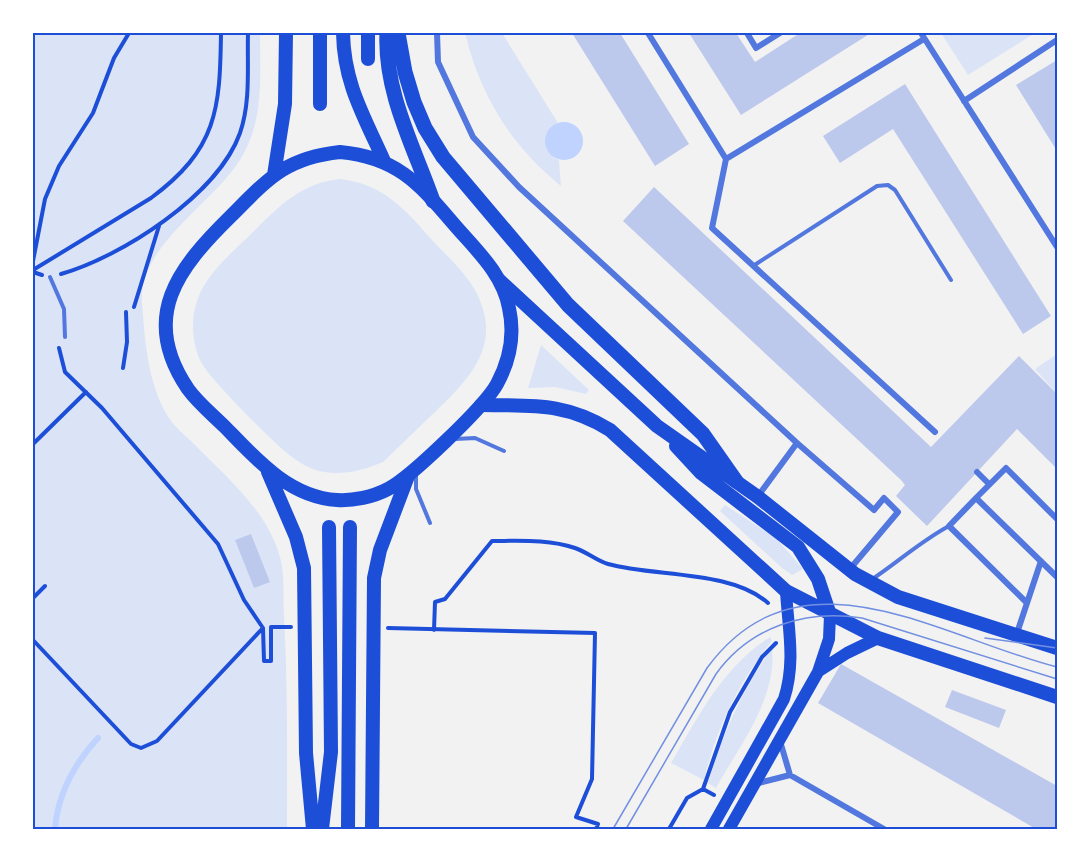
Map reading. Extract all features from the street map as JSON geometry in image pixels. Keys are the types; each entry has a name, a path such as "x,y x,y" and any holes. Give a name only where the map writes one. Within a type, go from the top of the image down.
{"highway":[{"path":"387,33 390,78 399,110 433,201"},
{"path":"398,33 405,72 414,102 425,128 443,157 568,305 703,434 736,481"}],"main road":[{"path":"274,175 285,104 286,33"},
{"path":"320,33 320,104"},
{"path":"343,33 344,57 349,83 384,161"},
{"path":"368,33 368,59"},
{"path":"500,281 511,316 509,354 495,388 481,405 412,472 387,489 367,496 334,500 284,482 267,470 193,396 171,356 167,319 173,289 190,259 274,175 295,162 318,154 364,154 384,161 412,178 500,281 657,426 701,473 798,547 818,579 830,615 829,639 818,672 729,829"},
{"path":"481,405 545,406 570,410 588,417 610,430 786,591 878,638 1057,697"},
{"path":"657,426 758,497 849,570 868,582 898,597 1057,648"},
{"path":"267,470 296,537 304,568 306,753 313,829"},
{"path":"372,829 374,578 380,550 412,472"},
{"path":"322,829 331,752 329,527"},
{"path":"348,829 350,527"},
{"path":"711,829 784,699 789,684 792,661 786,591"},
{"path":"818,672 847,653 878,638"}],"street":[{"path":"437,33 438,62 473,137 519,186 797,443 874,510 885,498 898,512 849,570"},
{"path":"648,33 726,159 712,228 935,432"},
{"path":"747,33 756,48 780,33"},
{"path":"726,159 922,36 1057,247"},
{"path":"964,101 1057,40"},
{"path":"758,497 797,443"},
{"path":"1026,602 949,526 1006,468 1057,519"},
{"path":"976,472 989,484"},
{"path":"976,498 1057,577"},
{"path":"1016,636 1041,561"},
{"path":"1042,644 1057,643"},
{"path":"780,736 790,775"},
{"path":"754,784 790,775 884,829"}],"lane":[{"path":"753,266 877,186 888,185 895,189 951,280"},
{"path":"50,277 64,309 64,337"},
{"path":"446,440 475,438 504,451"},
{"path":"412,472 429,523"},
{"path":"868,582 903,559 923,540 949,526"}],"path":[{"path":"33,261 45,198 59,166 93,113 114,58 129,33"},
{"path":"33,270 151,198 168,185 186,165 209,135 212,125 219,98 221,33"},
{"path":"50,277 89,264 160,225 213,176 236,142 246,103 248,33"},
{"path":"134,307 160,225"},
{"path":"123,368 127,342 126,312"},
{"path":"59,348 65,372 86,392 218,544 244,600 263,628 264,661 271,661 271,627"},
{"path":"33,444 86,392"},
{"path":"434,630 435,602 445,599 492,541 531,540 574,548 607,564 663,573 675,572 757,593 768,603"},
{"path":"33,597 45,586"},
{"path":"33,640 131,744 141,748 157,741 263,628"},
{"path":"395,628 595,633 592,778 576,817 598,824 596,829"},
{"path":"669,829 687,798 703,789 723,727 737,698 762,657 779,641"},
{"path":"703,789 727,801"}],"shaded area":[{"path":"33,33 260,33 258,110 244,153 232,171 165,242 152,261 144,282 142,303 149,364 163,408 176,427 232,482 255,509 274,540 282,564 287,722 287,829 33,829"},
{"path":"465,33 502,33 558,123 551,128 553,157 559,160 561,186 527,154 500,118 479,77"},
{"path":"941,33 1035,33 968,75"},
{"path":"340,179 369,186 381,192 412,218 472,285 483,311 486,328 484,344 471,372 449,398 383,462 359,470 333,473 313,469 292,457 228,396 206,370 198,356 193,321 199,296 211,276 263,222 302,191 326,181"},
{"path":"541,345 589,390 586,394 555,387 528,388"},
{"path":"1057,354 1057,394 1035,369"},
{"path":"725,505 776,538 803,569 792,575 782,568 720,511"},
{"path":"770,637 772,641 749,672 730,706 715,742 704,780 671,763 702,710 725,677 753,649"},
{"path":"772,648 772,667 763,703 746,738 716,788 708,783 727,729 751,680"}],"water":[{"path":"564,122 577,128 583,141 577,154 564,160 551,154 545,141 551,128"}],"building":[{"path":"572,33 620,33 689,144 655,166"},
{"path":"689,33 736,33 755,62 800,33 871,33 741,115"},
{"path":"1057,60 1057,151 1016,85"},
{"path":"905,84 1051,316 1023,334 893,129 840,163 823,136"},
{"path":"654,187 931,447 1019,356 1057,394 1057,469 1017,429 927,526 896,496 905,485 901,480 623,221"},
{"path":"251,534 270,582 254,588 235,540"},
{"path":"841,664 1057,786 1057,829 1036,829 818,703"},
{"path":"952,690 1006,710 999,728 945,707"}],"waterway":[{"path":"55,829 60,803 69,780 82,758 98,738"}],"tram line":[{"path":"613,829 707,668 744,630 785,610 828,604 873,609 920,621 1012,654 1057,667"},
{"path":"626,829 716,674 745,644 780,625 820,616 862,618 1057,679"},
{"path":"985,638 1057,648"}]}
